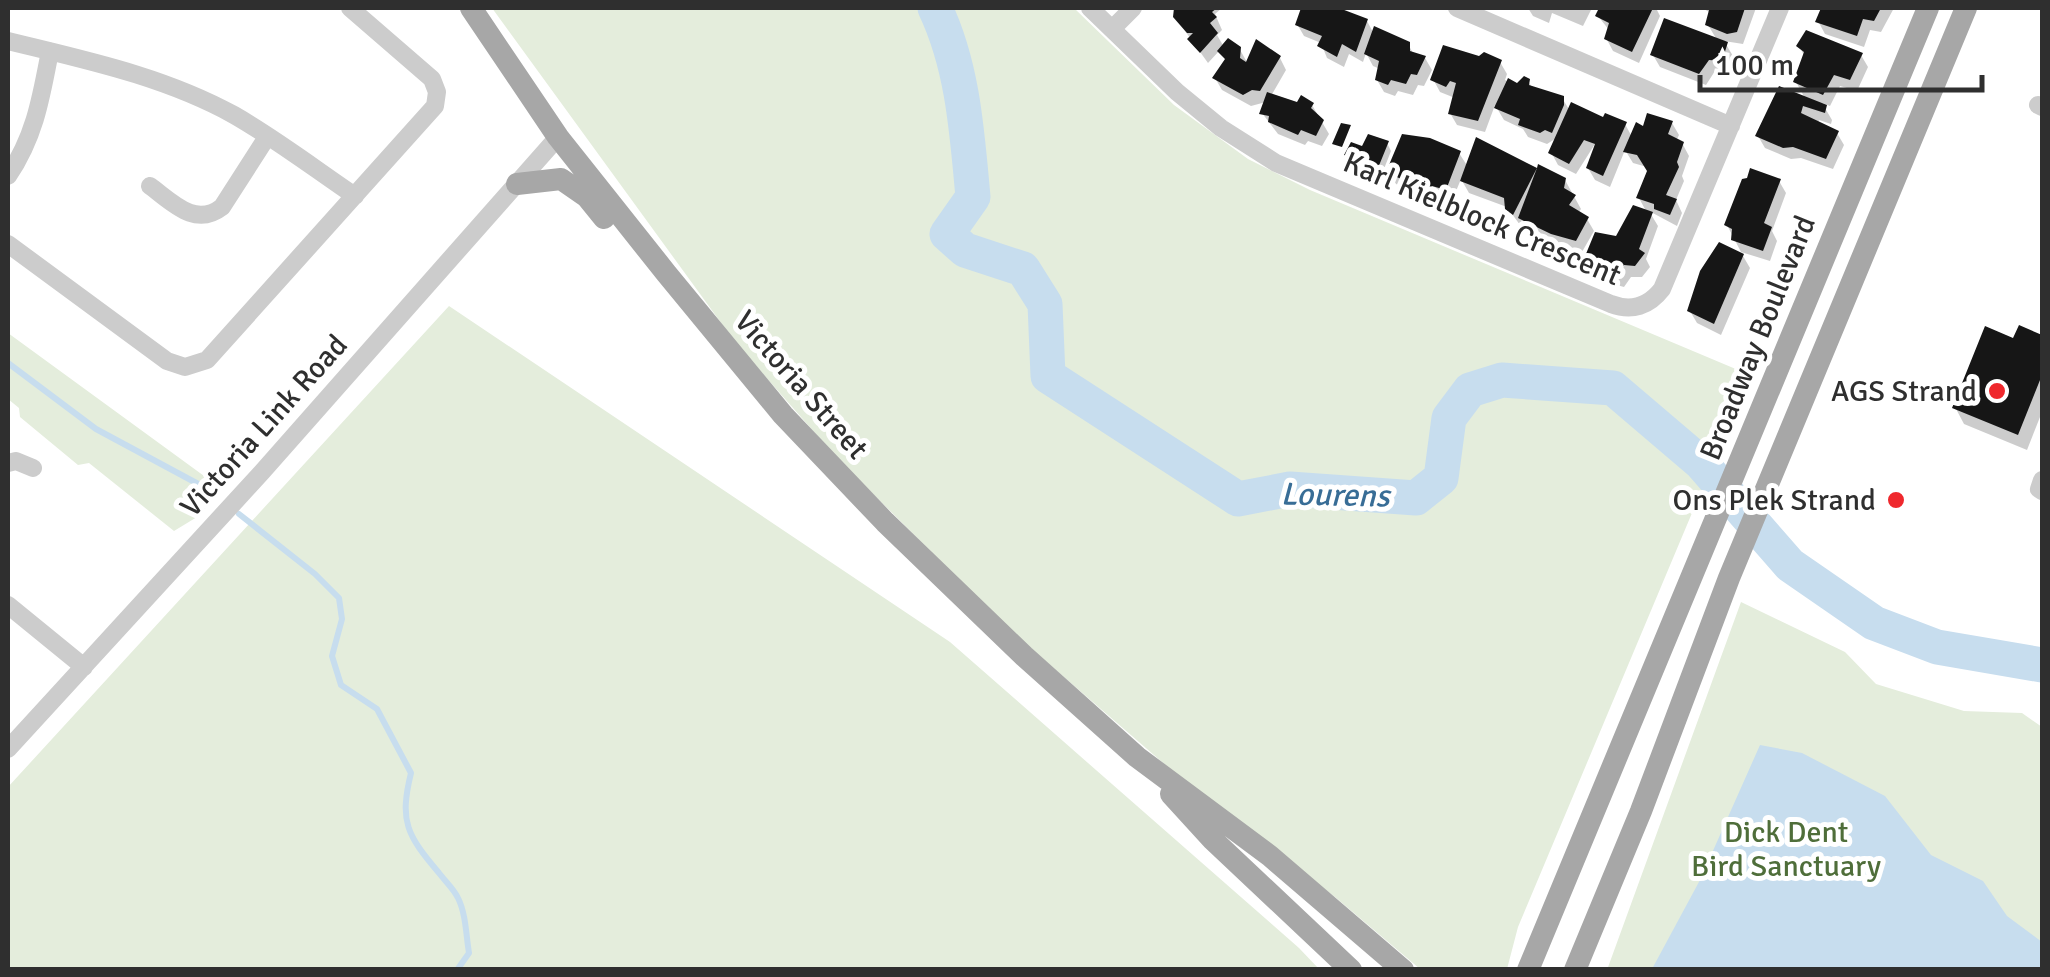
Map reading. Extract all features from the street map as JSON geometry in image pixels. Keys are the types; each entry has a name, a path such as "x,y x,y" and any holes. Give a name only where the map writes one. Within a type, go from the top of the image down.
{"main road":[{"name":"Victoria Street","path":"471,8 558,137 666,272 783,415 885,522 1024,656 1137,756 1270,856 1404,970"},
{"name":"Broadway Boulevard","path":"1528,970 1928,8"},
{"path":"1575,970 1641,811 1729,578 1966,8"},
{"path":"517,184 547,178 575,186 639,255 666,272"},
{"name":"Victoria Street","path":"1137,756 1214,840 1350,970"}],"street":[{"path":"8,244 176,365 194,366 206,360 432,112 437,92 427,74 350,8"},
{"name":"Karl Kielblock Crescent","path":"1090,8 1220,128 1276,163 1620,308 1640,307 1662,289 1780,8"},
{"path":"1112,29 1133,8"},
{"path":"1457,8 1730,126"},
{"path":"8,41 168,84 235,116 356,196"},
{"path":"8,176 34,130 50,51"},
{"name":"Victoria Link Road","path":"8,749 558,137"},
{"path":"150,186 188,213 200,216 215,212 267,138"},
{"path":"8,462 33,468"},
{"path":"8,604 84,667"}],"green space":[{"path":"492,8 1074,8 1174,105 1248,159 1310,190 1750,375 1518,927 1507,969 1420,969 1335,897 1199,794 1012,632 837,458 735,342"},
{"path":"449,306 950,642 1319,969 8,969 8,787"},
{"path":"8,333 223,490 197,517 174,531 89,463 78,465 20,417 19,408 8,399"},
{"name":"Dick Dent Bird Sanctuary","path":"1741,602 1845,652 1876,684 1964,711 2022,713 2042,727 2042,969 1607,970"}],"water":[{"name":"Dick Dent Bird Sanctuary","path":"1760,745 1802,753 1885,796 1931,855 1983,881 2007,916 2042,942 2042,969 1652,969 1700,880"}],"building":[{"path":"1174,8 1217,8 1212,12 1217,17 1210,23 1218,33 1200,53 1187,39 1193,33 1187,33 1173,17"},
{"path":"1301,8 1339,8 1368,19 1356,52 1342,44 1337,57 1317,46 1322,36 1295,25"},
{"path":"1599,8 1653,8 1632,52 1604,39 1609,23 1595,16"},
{"path":"1706,8 1745,8 1737,32 1727,34 1705,25 1709,10"},
{"path":"1821,8 1881,8 1874,21 1863,19 1857,36 1815,22"},
{"path":"1664,18 1728,42 1722,61 1709,60 1699,74 1650,55"},
{"path":"1374,26 1410,42 1410,51 1426,56 1417,75 1411,74 1406,84 1391,80 1388,85 1375,80 1379,61 1364,54"},
{"path":"1806,30 1863,53 1850,80 1834,75 1823,95 1793,82 1804,52 1796,46"},
{"path":"1228,38 1241,47 1240,58 1246,62 1256,39 1281,56 1260,91 1243,95 1212,78 1225,59 1217,51"},
{"path":"1443,45 1479,56 1484,52 1502,60 1478,121 1448,114 1456,83 1450,81 1446,87 1430,80"},
{"path":"1524,76 1530,79 1529,85 1564,96 1552,133 1518,125 1520,119 1494,108 1508,78 1517,83"},
{"path":"1779,86 1827,105 1825,113 1803,106 1801,113 1839,131 1826,159 1755,136"},
{"path":"1267,92 1297,102 1301,95 1314,103 1311,108 1324,120 1316,136 1301,130 1298,135 1259,114"},
{"path":"1571,102 1603,117 1605,113 1627,122 1603,176 1586,168 1595,144 1584,140 1569,164 1548,153"},
{"path":"1647,113 1673,121 1668,134 1684,142 1679,167 1666,195 1677,199 1670,215 1636,198 1647,171 1637,155 1623,152 1636,122 1643,126"},
{"path":"1341,123 1351,125 1342,147 1332,144"},
{"path":"1368,134 1389,141 1378,168 1344,155 1351,142 1362,146"},
{"path":"1402,134 1430,138 1461,151 1446,190 1432,186 1427,191 1386,172"},
{"path":"1476,137 1537,168 1513,215 1505,209 1504,198 1460,181"},
{"path":"1538,164 1566,178 1564,188 1576,195 1569,205 1589,217 1576,241 1518,218"},
{"path":"1750,168 1781,179 1764,223 1772,227 1763,251 1731,240 1732,229 1724,225"},
{"path":"1633,205 1653,212 1639,249 1645,253 1635,266 1624,265 1617,276 1581,266 1595,232 1616,236"},
{"path":"1719,242 1744,254 1714,324 1687,311 1700,271"},
{"name":"AGS Strand","path":"2019,325 2042,335 2042,375 2018,435 1952,408 1985,326 2013,338"}],"waterway":[{"name":"Lourens","path":"935,8 958,77 973,197 947,234 965,250 1023,269 1045,304 1048,376 1238,499 1290,489 1416,498 1441,478 1449,418 1470,390 1502,380 1613,388 1701,463 1790,565 1874,623 1937,647 2042,665"},
{"path":"8,363 96,429 215,493"},
{"path":"239,514 339,598 342,619 332,656 341,685 377,709 411,773 406,804 408,827 419,848 454,891 463,911 469,953 457,970"}],"place":[{"name":"AGS Strand","path":"1997,391"},
{"name":"Ons Plek Strand","path":"1896,500"}]}
